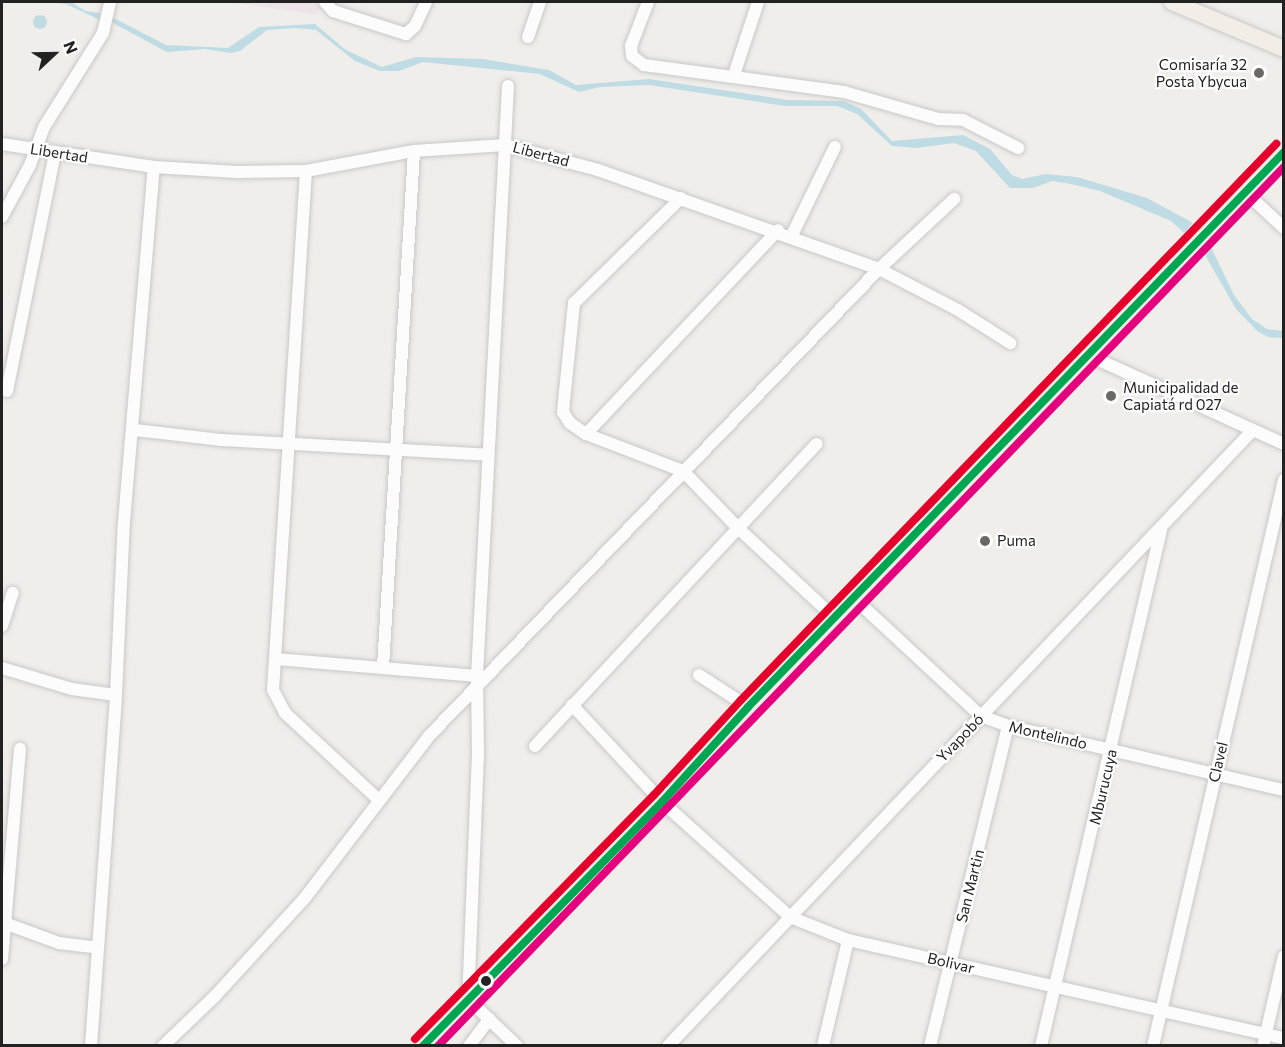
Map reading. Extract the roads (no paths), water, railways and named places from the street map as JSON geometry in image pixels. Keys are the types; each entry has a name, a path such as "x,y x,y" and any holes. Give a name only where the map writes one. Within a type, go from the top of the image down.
{"main road":[{"path":"1172,2 1203,7 1284,49"},
{"path":"423,1046 662,802 748,707 856,600 1284,151"}],"street":[{"path":"325,2 333,10 406,34 415,26 426,2"},
{"path":"528,37 540,2"},
{"path":"648,2 632,46 636,61 734,75 773,85 844,92 938,119 963,120 1018,148"},
{"path":"734,75 758,2"},
{"path":"2,217 44,127 103,33 108,11"},
{"path":"508,86 477,681 468,999 517,1046"},
{"name":"Libertad","path":"2,144 154,167 306,171 414,151 506,145 778,230 879,269 958,310 1010,343"},
{"path":"792,235 835,147"},
{"path":"383,667 414,151"},
{"path":"7,391 55,152"},
{"path":"91,1046 116,695 124,522 135,430 154,167"},
{"path":"306,171 273,690 276,703 379,800"},
{"path":"1245,192 1284,228"},
{"path":"681,198 571,309 563,412 570,423 586,434 683,471 739,529 836,620"},
{"path":"163,1046 215,996 304,899 429,736 477,681 879,269 954,199"},
{"path":"586,434 778,230"},
{"path":"1090,356 1284,444"},
{"path":"135,430 288,444 488,455"},
{"name":"Yvapobó","path":"668,1046 1252,431"},
{"path":"535,746 817,444"},
{"name":"Clavel","path":"1153,1046 1284,480"},
{"name":"Mburucuya","path":"1041,1046 1112,750 1162,528"},
{"path":"2,626 13,593"},
{"name":"Montelindo","path":"856,600 981,716 1008,726 1284,790"},
{"path":"276,659 383,667 477,681"},
{"path":"2,669 72,689 116,695"},
{"path":"699,675 748,707"},
{"name":"Bolivar","path":"572,705 662,802 790,917 848,940 1161,1010 1264,1039 1284,1038"},
{"name":"San Martin","path":"930,1046 1008,726"},
{"path":"2,959 7,924 20,749"},
{"path":"7,924 59,943 97,948"},
{"path":"823,1046 848,940"},
{"path":"1264,1039 1284,956"},
{"path":"469,1046 489,1019"}],"water":[{"path":"48,2 71,2 85,11 100,13 100,20 66,4"},
{"path":"40,15 45,17 47,22 45,27 40,29 35,27 33,22 35,17"},
{"path":"112,17 166,45 228,48 259,27 315,24 346,50 382,67 416,57 483,59 549,70 576,85 649,79 788,100 844,101 861,109 892,141 963,135 990,149 1012,175 1022,179 1046,174 1077,177 1147,198 1193,223 1184,233 1171,221 1100,191 1071,184 1052,181 1033,188 1010,188 976,151 954,143 917,148 892,146 857,114 837,106 785,106 649,85 600,87 579,92 540,74 423,62 399,71 380,71 355,61 316,30 295,28 267,30 240,51 230,53 205,49 167,52 111,22"},
{"path":"1208,241 1234,295 1252,319 1267,329 1283,331 1283,338 1268,337 1257,331 1236,309 1201,248"}],"place":[{"name":"Comisaría 32 Posta Ybycua","path":"1259,73"},
{"name":"Municipalidad de Capiatá rd 027","path":"1111,396"},
{"name":"Puma","path":"985,541"}]}
